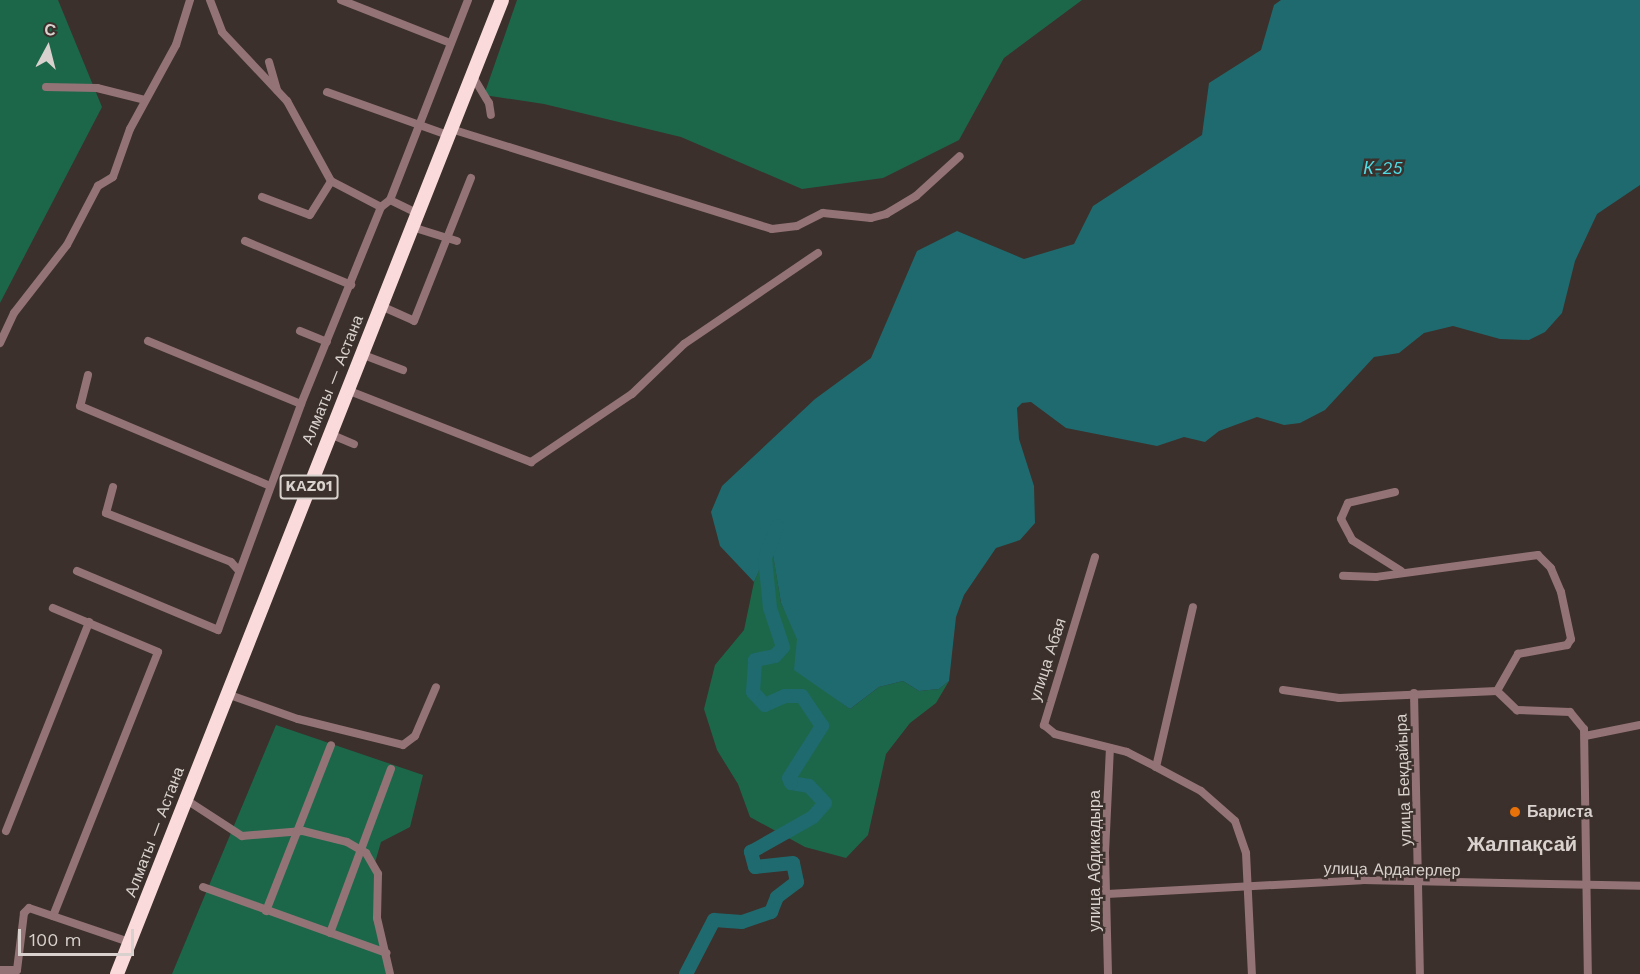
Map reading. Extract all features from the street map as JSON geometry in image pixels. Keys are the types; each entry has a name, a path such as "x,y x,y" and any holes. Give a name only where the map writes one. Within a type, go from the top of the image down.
{"highway":[{"name":"Алматы — Астана","path":"117,974 502,0"}],"street":[{"path":"0,343 14,313 67,245 98,186 113,177 145,100 176,45 190,0"},
{"path":"210,0 222,32 277,90 331,181 381,207"},
{"path":"341,0 450,43"},
{"path":"77,571 218,630 301,404 381,207 390,200 417,124 468,0"},
{"path":"269,62 277,90"},
{"path":"472,75 489,103 490,115"},
{"path":"46,87 97,88 145,100"},
{"path":"327,92 417,124 772,228 797,226 823,213 871,218 886,214 916,196 960,156"},
{"path":"381,306 414,321 471,178"},
{"path":"262,197 310,215 331,181"},
{"path":"390,200 417,213"},
{"path":"412,227 457,241"},
{"path":"245,241 351,285"},
{"path":"347,390 531,462 633,394 684,344 818,253"},
{"path":"300,330 327,342"},
{"path":"148,341 301,404"},
{"path":"361,354 403,370"},
{"path":"88,375 78,398 80,406 270,486"},
{"path":"330,434 354,444"},
{"path":"113,487 105,513 231,562 239,572"},
{"path":"1395,492 1348,503 1341,519 1352,540 1401,571"},
{"path":"1343,576 1376,577 1401,571 1525,554 1544,559 1561,591 1571,639 1567,645 1518,654 1497,691"},
{"name":"улица Абая","path":"1095,557 1043,721 1055,734 1110,748 1156,766 1201,791 1235,820 1246,853 1252,974"},
{"path":"1156,766 1192,607"},
{"path":"52,916 158,656 156,648 53,608"},
{"path":"6,831 89,622"},
{"path":"227,694 298,719 403,745 415,736 436,687"},
{"path":"1283,690 1339,698 1497,691 1517,710 1570,712 1581,723 1585,736 1588,974"},
{"name":"улица Бекдайыра","path":"1414,693 1420,884 1416,928 1420,974"},
{"path":"1585,736 1640,725"},
{"path":"266,911 331,745"},
{"name":"улица Абдикадыра","path":"1108,974 1110,748"},
{"path":"330,933 391,769"},
{"path":"185,799 242,836 296,831 360,849 377,868 377,918 390,974"},
{"name":"улица Ардагерлер","path":"1107,894 1362,880 1420,884 1640,886"},
{"path":"203,887 386,953"},
{"path":"0,970 15,973 20,965 25,909 129,942"}],"green space":[{"path":"0,0 58,0 102,107 0,303"},
{"path":"517,0 1082,0 1004,58 959,140 883,178 802,189 681,137 544,104 484,95"},
{"path":"771,541 781,603 822,688 850,709 879,687 903,681 919,691 939,689 949,681 936,703 910,723 886,754 868,835 846,858 805,847 750,817 738,784 717,750 704,709 715,665 744,630 754,582"},
{"path":"276,725 423,775 410,827 381,842 374,866 386,974 172,974"}],"water":[{"name":"К-25","path":"1281,0 1640,0 1640,185 1597,214 1575,261 1562,313 1545,332 1529,340 1500,339 1453,326 1424,333 1399,353 1374,357 1325,410 1300,423 1284,425 1257,417 1219,431 1205,442 1184,437 1157,446 1066,428 1031,402 1022,403 1017,408 1019,439 1034,486 1035,523 1020,540 996,548 964,595 956,617 949,681 939,689 919,691 903,681 879,687 850,709 794,670 797,639 781,603 771,543 754,582 720,546 711,512 722,486 815,399 871,358 917,251 957,231 1024,259 1074,244 1093,206 1202,135 1209,83 1261,50 1274,5"}],"waterway":[{"path":"686,974 714,920 742,922 771,912 777,897 797,882 793,863 755,867 751,852 813,817 825,803 809,786 791,783 789,778 822,726 802,696 785,696 765,705 753,692 755,660 775,656 783,647 770,608 765,558 777,526"}],"place":[{"name":"Бариста","path":"1515,812"}],"district":[{"name":"Жалпақсай","path":"1522,844"}]}
